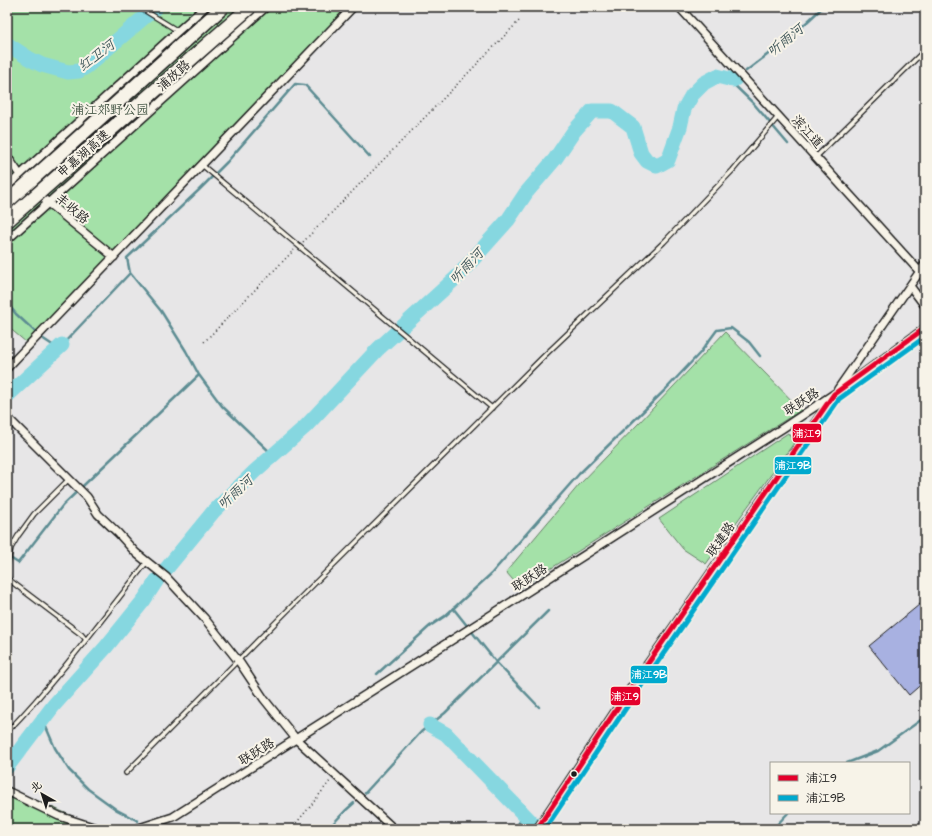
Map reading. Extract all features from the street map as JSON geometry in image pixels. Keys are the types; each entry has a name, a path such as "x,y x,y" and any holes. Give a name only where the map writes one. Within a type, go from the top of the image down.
{"highway":[{"name":"申嘉湖高速","path":"7,202 223,7"},
{"name":"申嘉湖高速","path":"7,221 250,7"}],"street":[{"path":"7,187 205,7"},
{"name":"浦放路","path":"7,240 266,7"},
{"path":"7,368 353,7"},
{"name":"滨江道","path":"679,7 920,272"},
{"name":"丰收路","path":"7,156 20,175 48,203 114,257"},
{"name":"联建路","path":"538,829 622,701 925,264"},
{"path":"910,286 925,306"},
{"name":"联跃路","path":"136,829 173,817 296,739 834,394 925,328"},
{"path":"7,417 70,478 87,497 98,514 136,553 166,577 205,619 238,660 264,699 296,739 394,829"},
{"path":"7,791 59,816 99,829"}],"lane":[{"path":"140,7 178,31"},
{"path":"815,157 925,50"},
{"path":"126,772 544,356 664,242 733,170 778,116"},
{"path":"202,165 492,408"},
{"path":"7,565 11,548 15,540 34,514 70,478"},
{"path":"7,545 11,548"},
{"path":"7,732 26,713 59,674 147,562"},
{"path":"7,574 8,579 82,634 86,640"}],"path":[{"path":"204,342 519,21"},
{"path":"291,829 335,775"}],"green space":[{"name":"浦江郊野公园","path":"7,7 353,7 27,343 7,326"},
{"path":"725,332 801,410 520,588 506,572 579,485"},
{"path":"788,433 794,443 706,564 683,549 659,519"},
{"path":"7,787 101,829 7,829"}],"building":[{"path":"925,600 925,681 909,695 869,646"}],"waterway":[{"name":"红卫河","path":"7,44 42,65 68,72 79,71 86,67 156,7"},
{"name":"听雨河","path":"746,71 792,36 823,7"},
{"name":"听雨河","path":"167,568 213,512 254,472 306,426 378,349 458,276 508,220 526,193 555,159 574,131 592,111 612,111 633,127 641,153 647,161 657,166 668,160 680,127 684,109 692,95 704,83 717,76 733,80 735,79"},
{"path":"727,78 754,104 788,144"},
{"path":"130,273 127,258 227,162 295,84 305,85 370,157"},
{"path":"7,303 16,314 42,338 54,346 62,345 130,273 161,311 199,375 222,406 273,455"},
{"path":"377,674 430,626 445,616 491,574 579,474 666,389 700,353 717,330 731,328 749,342 760,356"},
{"path":"7,396 62,345"},
{"path":"7,556 18,563 63,505 199,375"},
{"name":"听雨河","path":"7,767 54,705 106,647 144,600 157,580"},
{"path":"453,608 496,662 539,707"},
{"path":"365,793 421,732 445,713 548,611"},
{"path":"850,762 878,751 925,717"},
{"path":"43,720 55,748 69,770 88,789 117,810 138,821"},
{"path":"430,725 446,734 538,829"},
{"path":"328,829 354,803"},
{"path":"773,829 787,814"},
{"path":"515,829 524,815"}],"transit line":[{"name":"浦江9","path":"537,829 622,701 834,394 925,328"},
{"name":"浦江9B","path":"545,829 628,705 839,399 925,337"}]}
